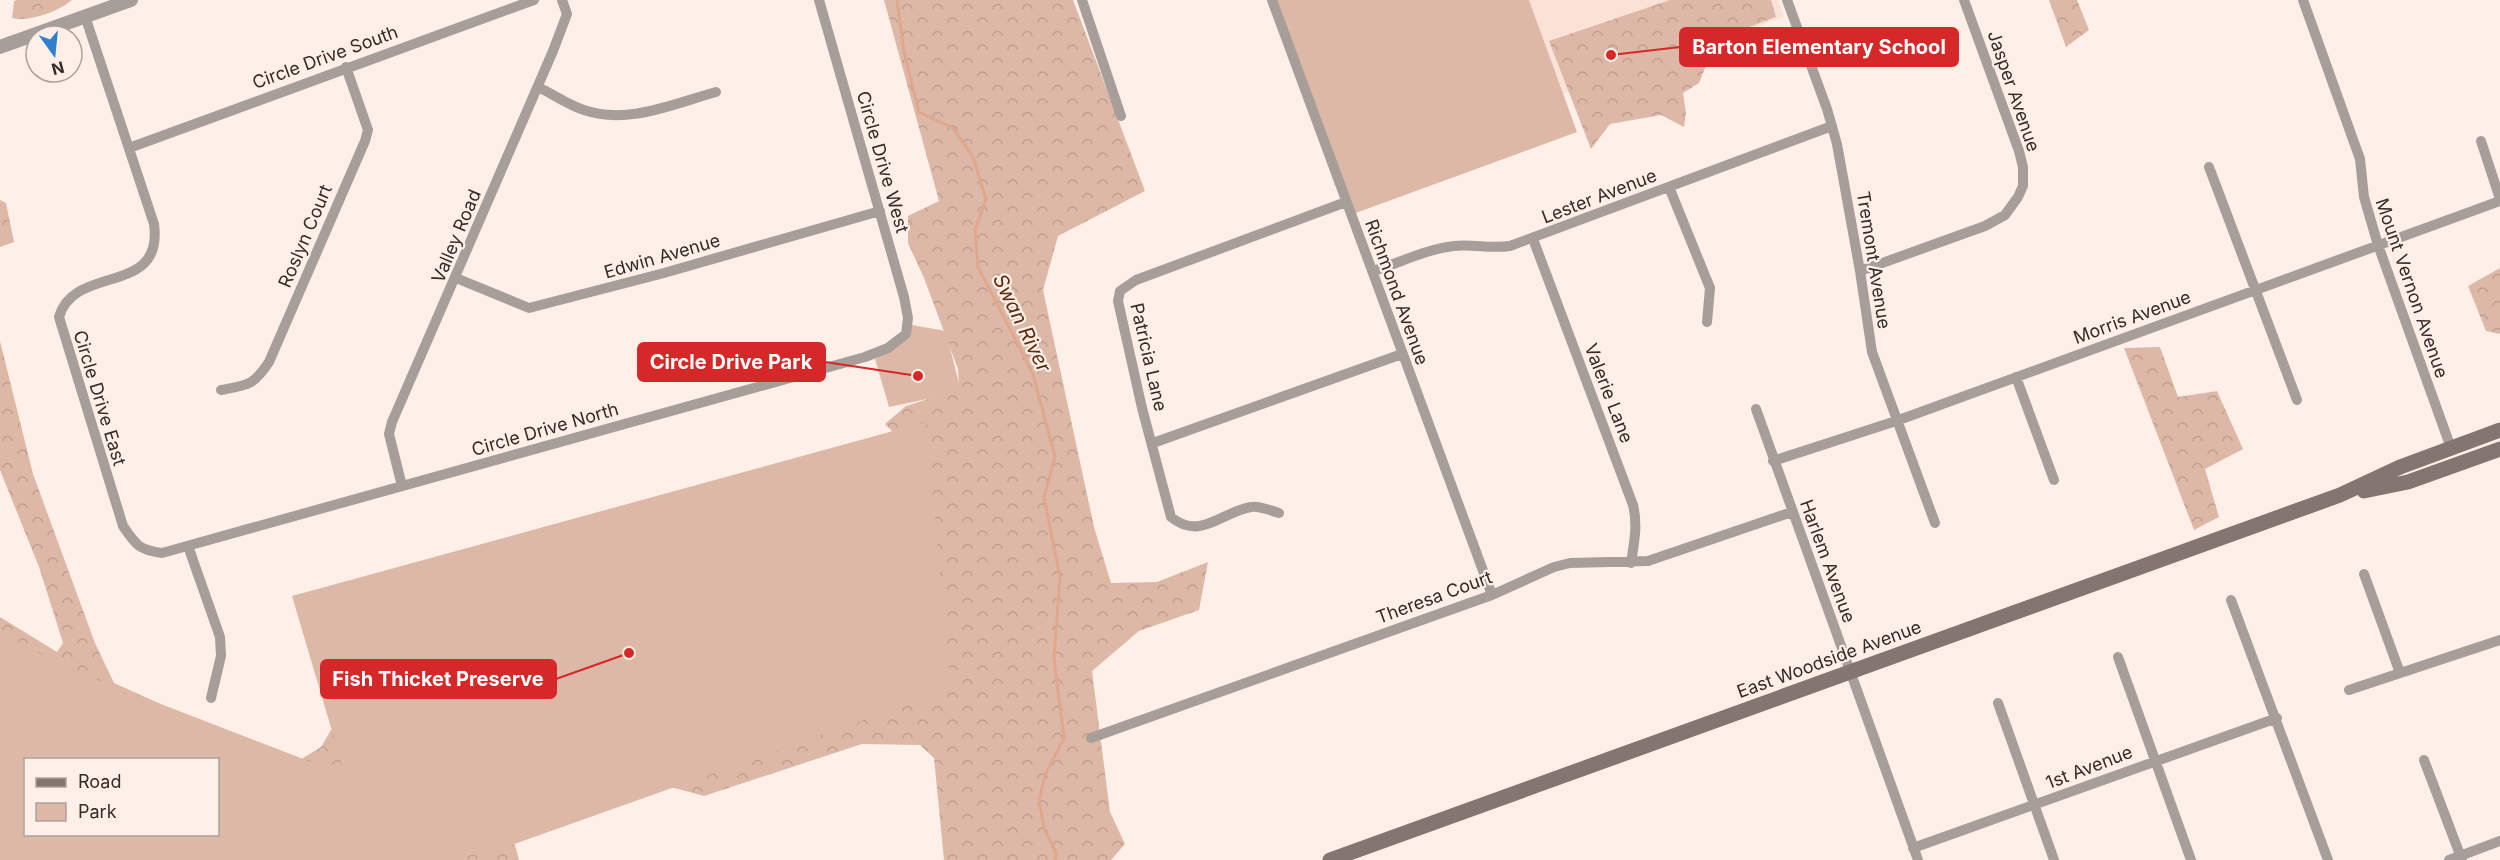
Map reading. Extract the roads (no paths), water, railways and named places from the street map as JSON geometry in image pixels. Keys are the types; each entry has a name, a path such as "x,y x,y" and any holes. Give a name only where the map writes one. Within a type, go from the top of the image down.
{"main road":[{"name":"East Woodside Avenue","path":"1330,860 2340,495 2400,466 2500,430"},
{"name":"East Woodside Avenue","path":"2340,495 2408,482 2500,449"}],"street":[{"path":"0,47 131,0"},
{"name":"Circle Drive South","path":"129,148 534,0"},
{"name":"Valley Road","path":"402,486 389,434 392,422 538,87 567,14 562,0"},
{"name":"Circle Drive West","path":"819,0 904,297 908,318 906,334"},
{"path":"1082,0 1121,116"},
{"name":"Richmond Avenue","path":"1272,0 1492,595"},
{"name":"Tremont Avenue","path":"1787,0 1832,126 1860,271 1872,352 1935,523"},
{"name":"Jasper Avenue","path":"1860,271 1985,226 2005,215 2023,186 2023,167 2019,150 1964,0"},
{"name":"Mount Vernon Avenue","path":"2303,0 2360,159 2364,197 2378,245 2451,448"},
{"name":"Circle Drive East","path":"85,16 154,224 156,239 153,253 141,268 83,289 63,306 59,317 123,526 132,540 144,551 162,553 188,546"},
{"name":"Roslyn Court","path":"221,390 250,384 261,375 269,362 365,141 368,130 346,67"},
{"path":"538,87 582,110 623,116 716,92"},
{"name":"Lester Avenue","path":"1373,271 1443,248 1462,246 1497,248 1533,239 1832,126"},
{"path":"2481,141 2500,200"},
{"path":"2209,167 2297,400"},
{"path":"1669,187 1710,288 1707,322"},
{"name":"Morris Avenue","path":"1773,461 1896,421 2500,200"},
{"name":"Patricia Lane","path":"1279,513 1253,506 1190,528 1181,525 1171,517 1166,505 1153,443 1120,315 1118,301 1120,291 1136,280 1346,202"},
{"name":"Edwin Avenue","path":"456,278 529,308 664,273 880,212"},
{"name":"Valerie Lane","path":"1533,239 1633,505 1636,531 1631,562"},
{"name":"Circle Drive North","path":"188,546 865,357 888,348 906,334"},
{"path":"1153,443 1402,354"},
{"path":"2016,377 2054,480"},
{"name":"Harlem Avenue","path":"1756,409 1917,860"},
{"name":"Theresa Court","path":"1091,738 1492,595 1554,567 1570,563 1631,562 1658,558 1792,512"},
{"path":"188,546 220,637 221,656 211,698"},
{"path":"2364,574 2400,673"},
{"path":"2231,600 2277,718 2328,860"},
{"path":"2349,690 2500,640"},
{"path":"2118,657 2192,860"},
{"path":"1998,703 2054,860"},
{"name":"1st Avenue","path":"1913,848 2156,759 2277,718"},
{"path":"2424,760 2462,858"},
{"path":"2450,860 2462,858 2500,841"}],"waterway":[{"name":"Swan River","path":"897,0 904,52 919,112 953,128 973,157 986,199 975,230 978,267 1033,374 1055,457 1044,497 1060,577 1054,659 1064,738 1045,775 1039,801 1044,828 1056,853 1055,860"}],"place":[{"name":"Barton Elementary School","path":"1611,55"},
{"name":"Circle Drive Park","path":"918,376"},
{"name":"Fish Thicket Preserve","path":"629,653"}]}
